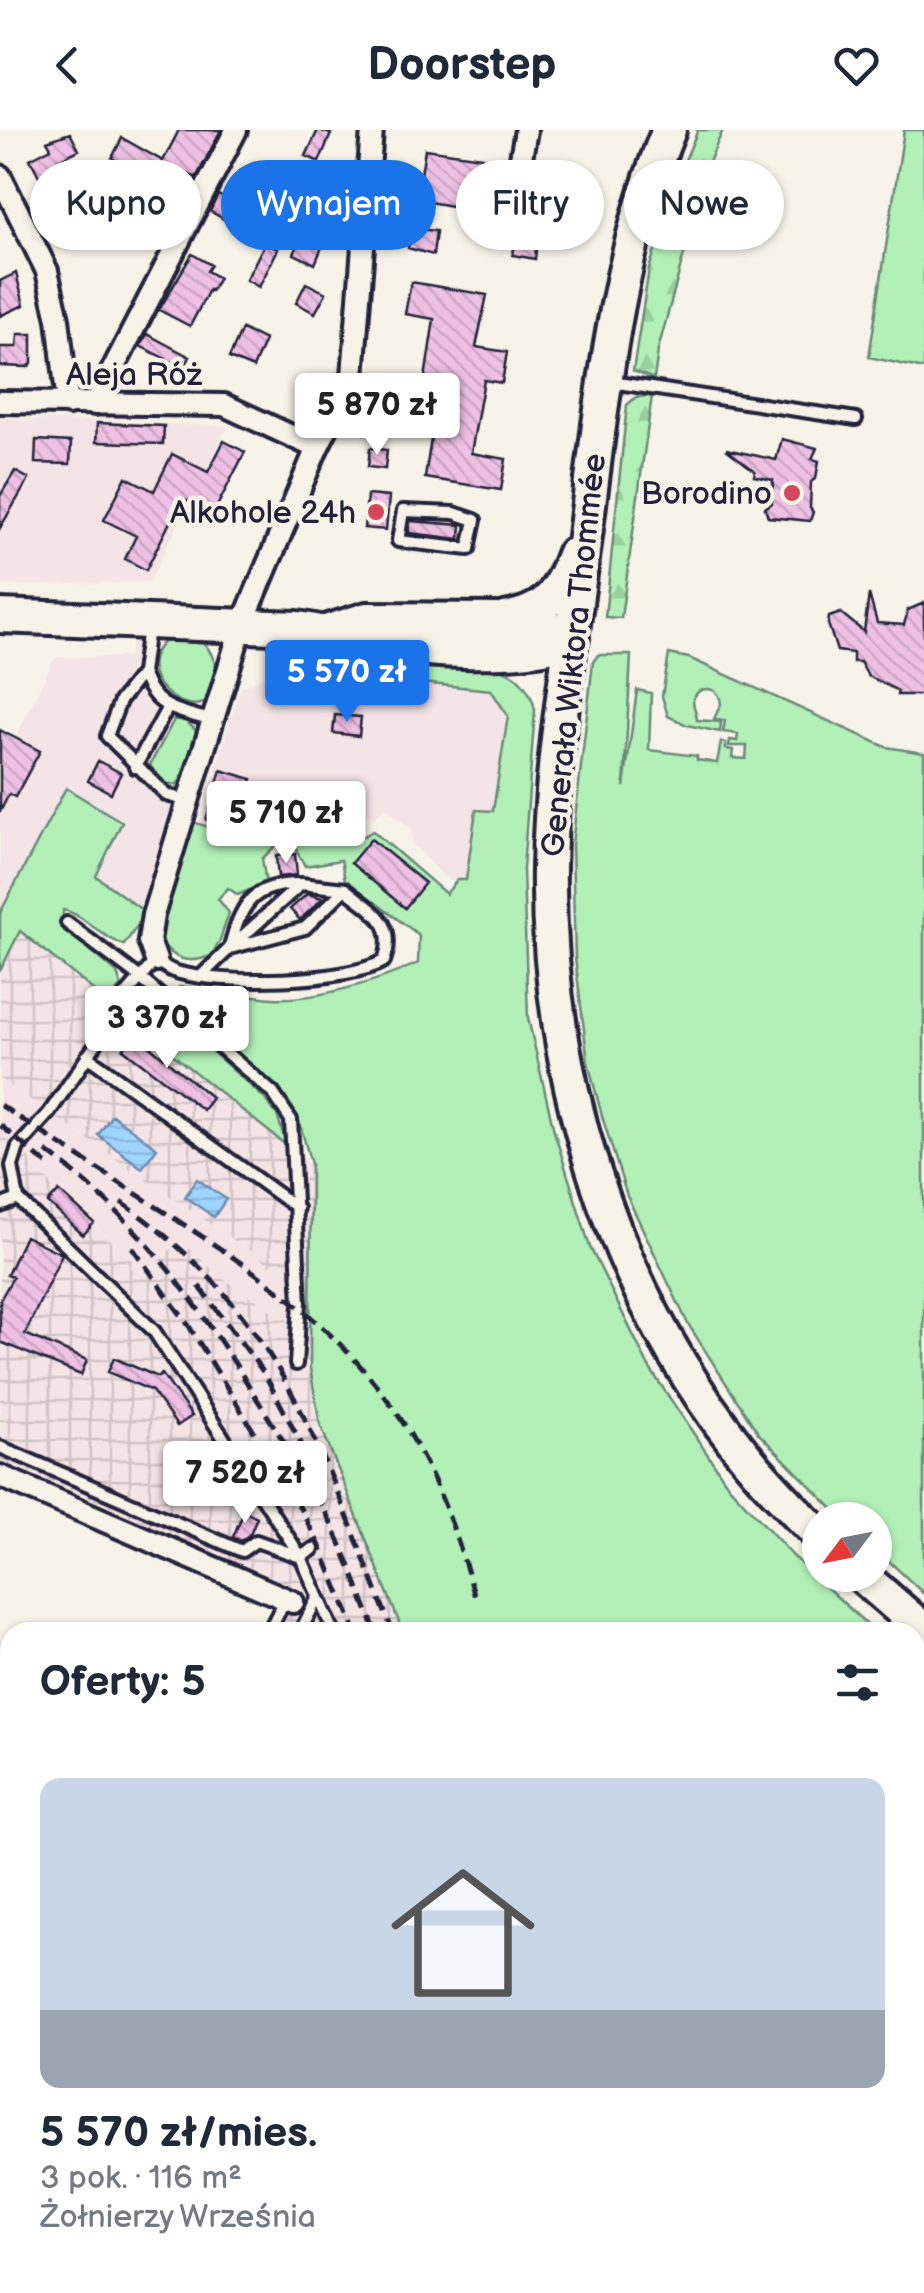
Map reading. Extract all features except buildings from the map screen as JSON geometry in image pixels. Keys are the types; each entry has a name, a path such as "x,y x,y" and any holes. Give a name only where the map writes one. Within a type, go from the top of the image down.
{"main road":[{"name":"Generała Wiktora Thommée","path":"669,130 632,244 605,381 558,742 549,866 552,964 570,1083 606,1208 651,1310 702,1397 762,1476 802,1517"},
{"path":"496,620 534,612 552,598 565,578 587,518"},
{"path":"0,616 242,625 480,652 523,662 540,674 549,694 558,742"},
{"path":"328,632 368,619 496,620 548,628 572,638"},
{"path":"480,652 541,649 572,638"},
{"path":"881,1592 915,1622"}],"street":[{"path":"95,404 236,130"},
{"path":"156,960 149,940 153,915 242,625 317,448 353,376 372,130"},
{"path":"521,160 526,130"},
{"path":"0,176 46,271 58,320 68,404"},
{"name":"Aleja Róż","path":"0,402 224,404 317,448"},
{"path":"0,1476 290,1601"}],"lane":[{"path":"605,381 856,419"},
{"path":"403,510 454,513 475,520 469,549 398,541 403,510"},
{"path":"149,621 142,673 150,695 168,708 214,722"},
{"path":"365,694 371,642"},
{"path":"142,673 120,702 107,736 167,795 188,801"},
{"path":"135,767 168,708"},
{"path":"230,948 239,911 272,884 345,889 380,919 390,945 384,961 370,968 304,980 200,976 171,972 156,960 110,1013 105,1031 49,1113 18,1147 12,1166 18,1199 154,1331 300,1557 329,1622"},
{"path":"200,976 300,884"},
{"path":"230,948 304,928 345,889"},
{"path":"67,923 140,977 273,1093 291,1120 300,1304 296,1364"},
{"path":"88,1056 297,1208"},
{"path":"0,1206 18,1199"},
{"path":"0,1447 242,1551 256,1541 300,1557"},
{"path":"300,1557 313,1549"},
{"path":"275,1622 298,1588 310,1579"},
{"path":"305,1622 318,1597"}],"shaded area":[{"path":"0,418 228,426 149,582 0,586"},
{"path":"133,636 205,640 218,661 218,674 146,913 96,876 66,788 0,913 0,769 55,657 128,657"},
{"path":"275,672 491,690 508,716 493,811 476,810 466,880 448,881 412,843 411,828 385,807 375,817 344,806 253,822 240,837 199,825 240,688"},
{"path":"20,931 109,1003 106,1009 115,1017 119,1011 310,1165 313,1295 0,1079 0,971"},
{"path":"0,1079 290,1279 290,1322 222,1278 180,1240 145,1273 33,1166 28,1155 0,1134"},
{"path":"0,1134 28,1155 33,1166 145,1273 180,1240 222,1278 311,1335 310,1369 320,1425 399,1622 281,1622 286,1613 299,1613 307,1592 0,1460"}],"green space":[{"path":"698,130 723,130 710,160 685,160"},
{"path":"904,130 924,130 924,369 869,357"},
{"path":"655,250 685,250 654,379 633,371"},
{"path":"652,396 621,618 605,617 627,405 636,397"},
{"path":"166,640 205,644 211,653 214,684 210,697 201,704 177,700 156,680 152,667 155,653"},
{"path":"669,654 689,658 886,747 924,753 924,1594 892,1564 892,1502 826,1502 758,1433 688,1324 627,1196 602,1116 588,1062 575,958 572,845 593,662 598,655 631,655 624,787 637,690 651,693 649,750 697,756 697,760 717,763 721,742 726,743 726,749 733,750 732,758 746,759 747,746 729,746 730,740 737,741 738,734 723,732 725,720 714,719 721,704 714,691 699,691 694,705 697,720 721,722 720,732 687,725 668,716 662,696"},
{"path":"392,659 491,667 520,680 531,697 535,710 523,869 528,1018 554,1131 590,1247 649,1367 728,1485 802,1564 802,1592 832,1592 864,1622 399,1622 320,1424 310,1368 311,1164 298,1117 276,1088 175,1001 179,987 273,998 347,988 418,963 419,935 345,880 341,860 305,866 294,846 276,845 262,859 266,883 238,895 228,888 218,899 229,913 211,956 183,959 161,941 161,926 193,822 240,837 253,822 344,807 361,822 355,833 364,836 373,831 446,894 457,880 466,880 476,810 493,811 508,716 491,690 381,679 381,666"},
{"path":"183,719 198,732 187,774 176,785 162,783 150,765 174,720"},
{"path":"66,788 122,822 96,876 146,913 124,945 63,910 63,926 117,973 121,985 109,1003 20,931 0,971 0,913"},
{"path":"147,998 156,1001 264,1098 277,1115 287,1146 127,1018"}],"water":[{"path":"112,1115 157,1148 142,1168 98,1135"},
{"path":"197,1179 226,1199 214,1217 185,1197"}],"railway":[{"path":"0,1105 268,1282 358,1363 384,1394 429,1469 475,1597"},
{"path":"0,1125 50,1167"},
{"path":"46,1151 111,1206 192,1301 297,1462 342,1547 372,1622"},
{"path":"121,1202 178,1247 224,1293 261,1342 319,1449 389,1622"},
{"path":"132,1247 189,1326 293,1495 319,1544 352,1622"},
{"path":"199,1286 264,1373 311,1462"}],"place":[{"name":"Borodino","path":"792,493"},
{"name":"Alkohole 24h","path":"376,512"}]}
